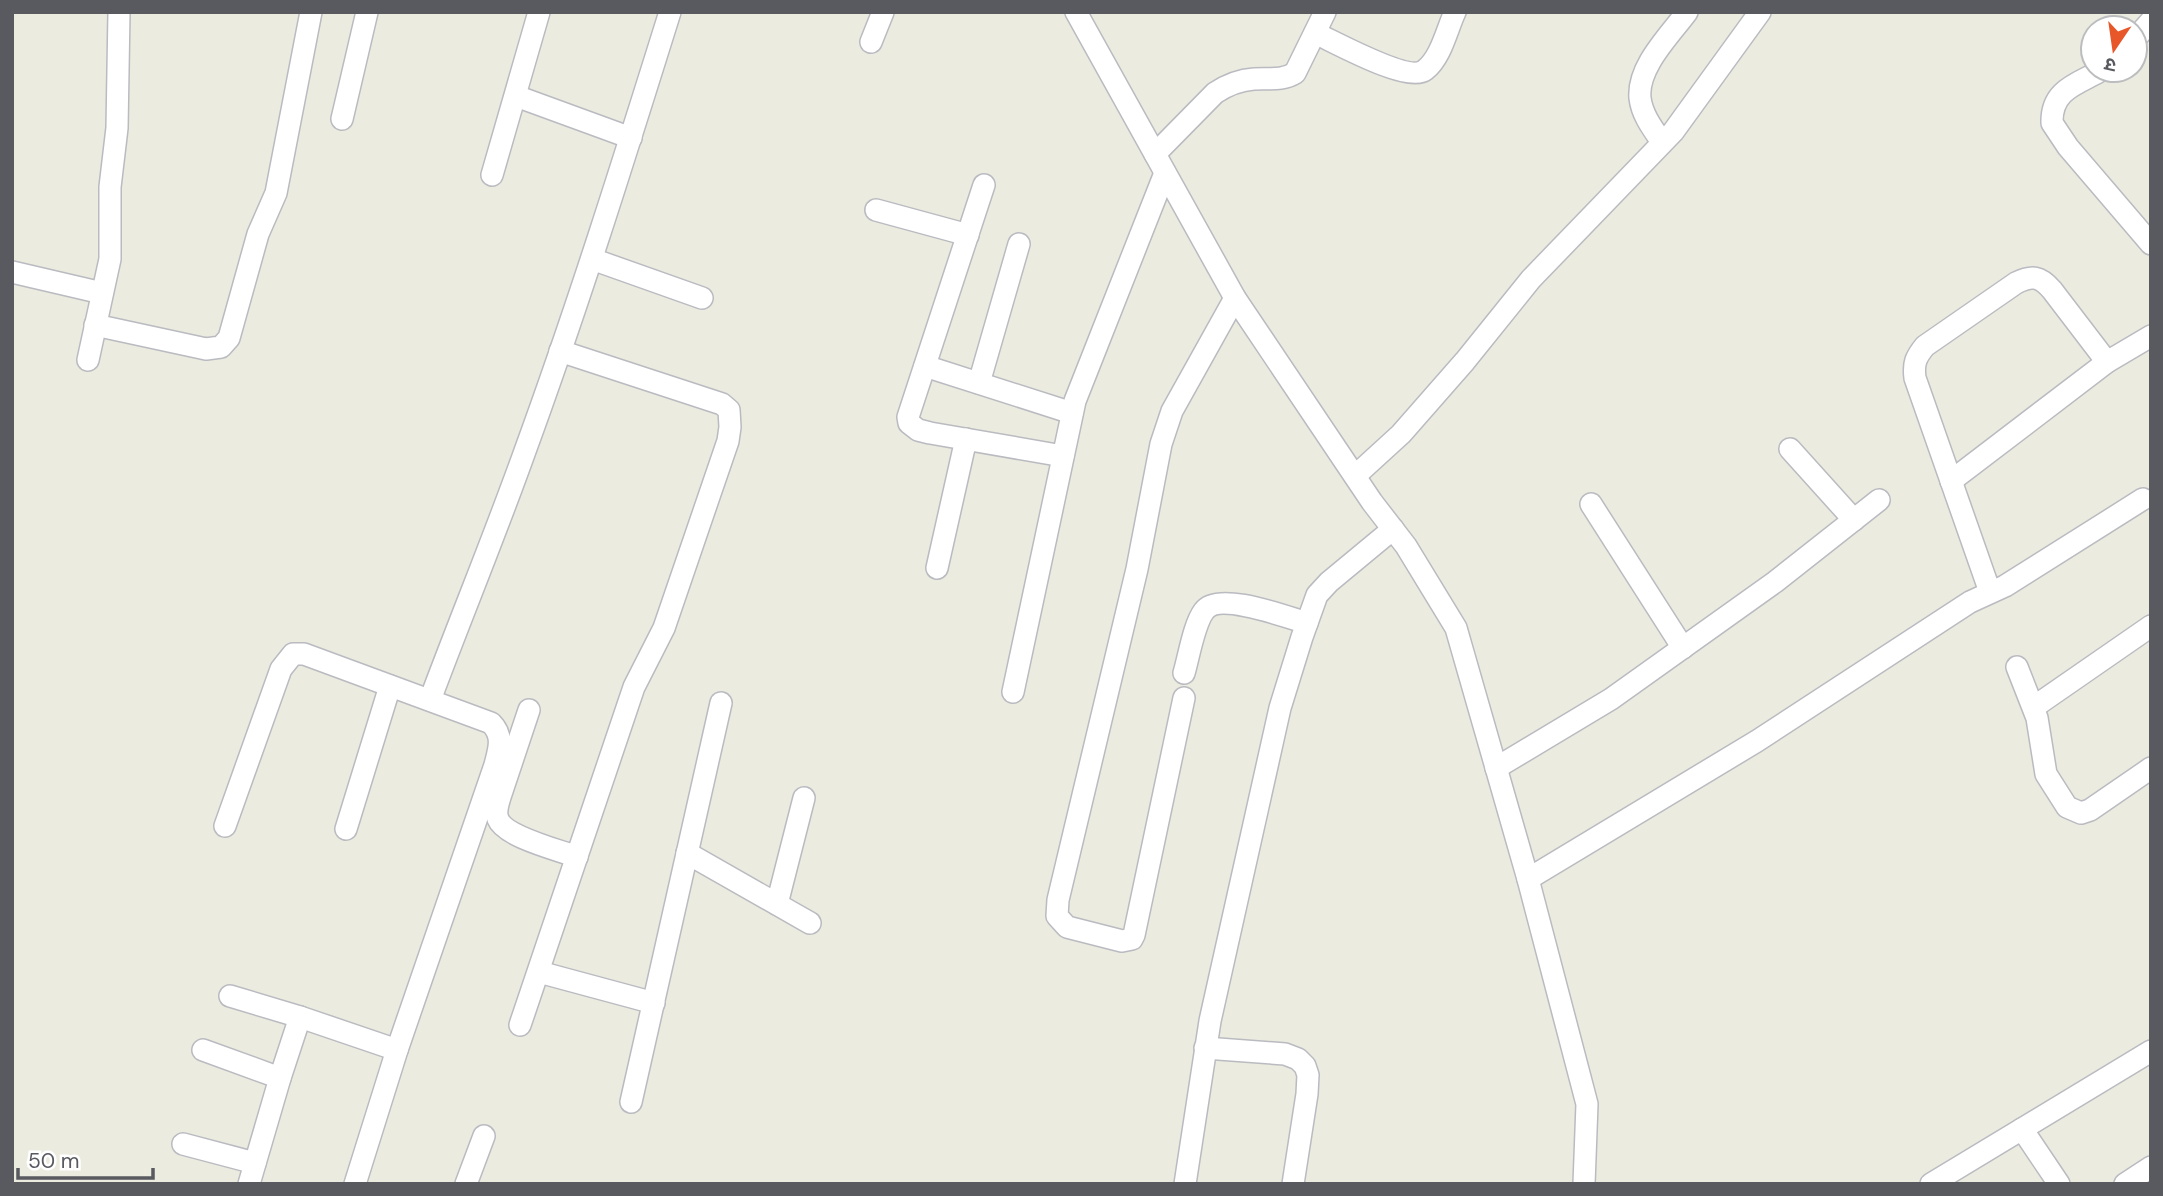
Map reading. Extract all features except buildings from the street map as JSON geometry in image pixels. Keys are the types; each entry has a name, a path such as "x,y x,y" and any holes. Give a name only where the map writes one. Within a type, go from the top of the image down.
{"street":[{"path":"88,360 111,246 110,187 117,128 119,12"},
{"path":"95,325 206,349 217,349 225,345 233,328 258,234 276,193 311,12"},
{"path":"342,119 367,12"},
{"path":"492,175 539,12"},
{"path":"430,700 520,466 592,259 670,12"},
{"path":"871,42 883,12"},
{"path":"1076,12 1235,298 1355,476 1406,546 1457,628 1528,879 1587,1104 1584,1184"},
{"path":"1013,692 1072,413 1160,163 1215,93 1227,85 1255,79 1286,79 1295,73 1325,12"},
{"path":"1315,33 1393,68 1419,73 1435,59 1455,12"},
{"path":"1662,142 1646,118 1640,100 1640,87 1646,71 1688,12"},
{"path":"1355,476 1401,434 1465,361 1531,279 1673,132 1760,12"},
{"path":"2079,81 2064,91 2054,108 2052,123 2068,147 2151,244"},
{"path":"516,96 631,138"},
{"path":"984,185 908,417 909,423 918,430 1063,456"},
{"path":"876,210 968,235"},
{"path":"979,383 1019,244"},
{"path":"592,259 702,298"},
{"path":"12,272 102,293"},
{"path":"1990,593 1915,377 1913,366 1916,357 1925,346 2016,283 2028,277 2035,277 2045,282 2107,362"},
{"path":"1184,698 1132,939 1122,941 1067,927 1057,916 1058,900 1137,569 1161,444 1172,411 1235,298"},
{"path":"1951,481 2107,362 2151,336"},
{"path":"520,1025 640,670 664,628 728,441 730,417 729,410 722,404 560,351"},
{"path":"925,366 1072,413"},
{"path":"936,568 966,439"},
{"path":"1790,449 1854,520"},
{"path":"1528,879 1757,741 1970,603 2005,586 2143,499"},
{"path":"1496,768 1611,699 1775,582 1880,500"},
{"path":"1591,504 1683,648"},
{"path":"1185,1184 1205,1048 1280,708 1317,595 1393,529"},
{"path":"1184,673 1202,613 1209,605 1239,605 1307,623"},
{"path":"2034,707 2151,626"},
{"path":"225,826 281,669 293,654 304,654 491,723 500,739 495,765 397,1050 355,1184"},
{"path":"2017,667 2034,707 2046,774 2067,807 2081,813 2090,810 2151,768"},
{"path":"346,829 390,686"},
{"path":"631,1102 720,703"},
{"path":"529,710 496,810 497,819 502,827 513,834 577,857"},
{"path":"777,904 804,798"},
{"path":"687,853 810,923"},
{"path":"539,972 654,1003"},
{"path":"230,996 397,1050"},
{"path":"183,1144 252,1174 279,1078 300,1017"},
{"path":"1205,1048 1284,1054 1298,1059 1305,1066 1308,1074 1307,1094 1293,1184"},
{"path":"203,1050 279,1078"},
{"path":"1931,1184 2151,1051"},
{"path":"2022,1129 2059,1184"},
{"path":"467,1184 484,1136"},
{"path":"2125,1184 2151,1167"}]}
